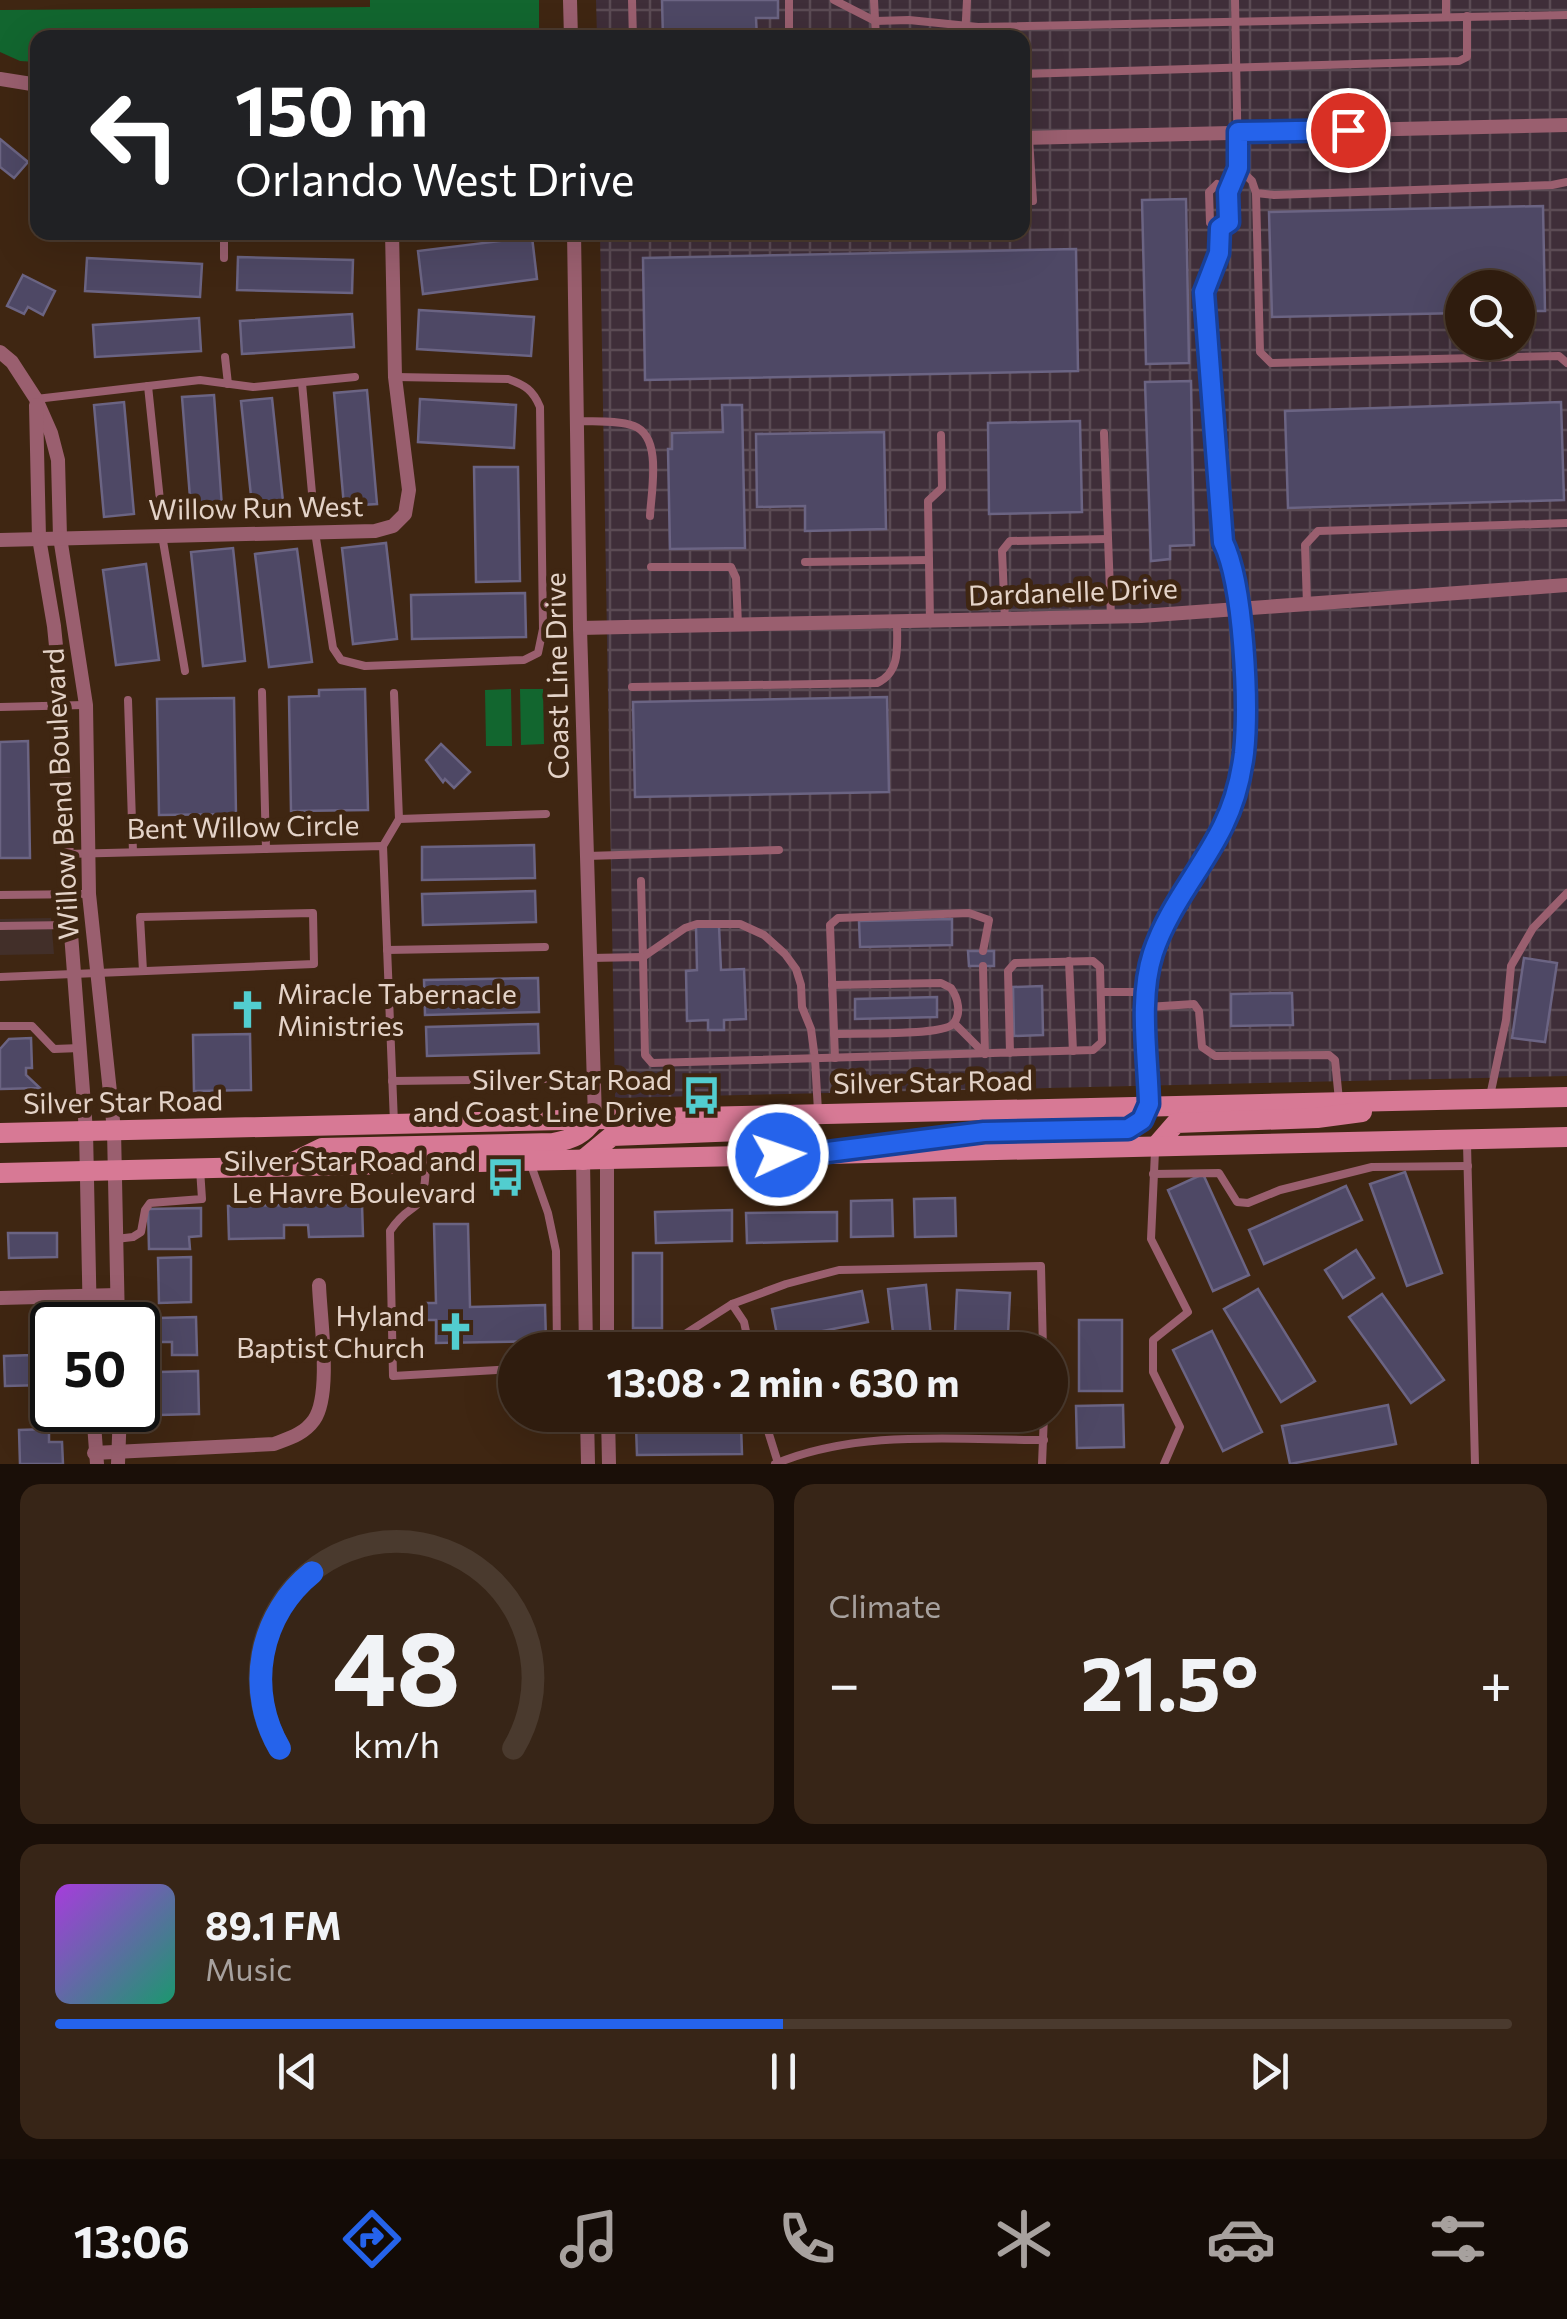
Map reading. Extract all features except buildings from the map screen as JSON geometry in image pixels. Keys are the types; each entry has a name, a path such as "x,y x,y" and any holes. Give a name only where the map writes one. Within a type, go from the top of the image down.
{"main road":[{"name":"Silver Star Road","path":"0,1133 1567,1097"},
{"path":"1156,1146 1176,1123 1317,1118 1463,1099"},
{"path":"812,1154 984,1132 1128,1129 1142,1120 1149,1104"},
{"path":"583,1160 612,1136 741,1131 818,1113"},
{"path":"285,1166 322,1148 554,1143 586,1132 595,1118"},
{"path":"0,1173 116,1171 201,1178 285,1166 1567,1137"}],"street":[{"path":"570,0 571,30"},
{"path":"0,79 30,83"},
{"path":"1030,138 1567,126"},
{"name":"Willow Run West","path":"0,540 375,531 394,526 405,514 409,490 395,377 394,240"},
{"name":"Coast Line Drive","path":"574,240 580,628 595,1118"},
{"name":"Willow Bend Boulevard","path":"0,352 12,362 36,399 58,460 60,537 86,705 89,894 114,1130 118,1302"},
{"name":"Willow Bend Boulevard","path":"36,399 39,538 62,706 68,894 86,1131 89,1302"},
{"name":"Dardanelle Drive","path":"580,628 1111,617 1567,585"},
{"path":"1149,1104 1146,999 1152,954 1224,825 1240,772 1246,715 1239,610"},
{"path":"607,1159 608,1332"},
{"path":"583,1160 586,1332"},
{"path":"94,1432 96,1458 274,1444 301,1434 317,1416 323,1392 319,1285"},
{"path":"0,1298 118,1295"},
{"path":"119,1457 120,1432"},
{"path":"588,1432 588,1464"},
{"path":"608,1432 609,1464"}],"lane":[{"path":"632,0 633,30"},
{"path":"789,0 789,30"},
{"path":"834,0 875,21 965,26 1567,14"},
{"path":"874,0 876,30"},
{"path":"965,30 966,0"},
{"path":"1220,228 1229,222 1228,192 1238,168 1235,0"},
{"path":"1446,0 1446,16"},
{"path":"1030,74 1460,61 1467,56 1466,16"},
{"path":"1238,168 1252,181 1256,193 1260,352 1271,363 1559,356 1567,363"},
{"path":"1030,173 1030,200"},
{"path":"1256,193 1567,182"},
{"path":"1220,228 1210,224 1209,192 1217,184 1228,192"},
{"path":"1220,228 1219,253 1204,292 1208,369 1215,397 1223,542 1229,554 1239,610"},
{"path":"223,240 224,258"},
{"path":"226,357 228,384"},
{"path":"315,532 333,648 342,660 364,666 524,660 538,653 543,629 540,406 534,393 508,379 395,377"},
{"path":"36,399 200,380 252,387 355,378"},
{"path":"302,382 313,504"},
{"path":"148,386 161,510"},
{"path":"577,421 618,423 636,426 643,432 651,444 650,516"},
{"path":"1104,433 1111,617"},
{"path":"930,622 928,501 942,488 941,435"},
{"path":"1307,605 1305,545 1318,531 1567,523"},
{"path":"162,535 185,670"},
{"path":"1005,620 1002,551 1010,541 1108,539"},
{"path":"805,562 929,560"},
{"path":"651,568 731,566 736,578 738,626"},
{"path":"632,687 877,682 888,678 894,668 896,623"},
{"path":"262,692 266,849"},
{"path":"383,846 399,819 394,692"},
{"path":"128,700 133,852"},
{"path":"0,707 86,705"},
{"path":"399,819 546,814"},
{"name":"Bent Willow Circle","path":"66,854 383,846 394,1123"},
{"path":"587,856 779,850"},
{"path":"640,881 646,1055 652,1063 985,1054 1093,1050 1102,1042 1100,968 1094,961 1014,963 1008,971 1010,1053"},
{"path":"1490,1098 1506,1020 1511,966 1533,928 1567,892"},
{"path":"0,895 89,894"},
{"path":"0,977 314,964 313,913 140,917 143,971"},
{"path":"835,1058 830,925 838,918 969,913 989,920 983,951"},
{"path":"0,926 70,924"},
{"path":"590,958 643,958 685,928 697,924 750,927 785,954 796,969 816,1058 818,1113"},
{"path":"387,950 544,947"},
{"path":"1069,961 1072,1051"},
{"path":"983,966 985,1054"},
{"path":"832,985 941,983 951,988 959,1005 954,1023 948,1028 834,1034"},
{"path":"1101,992 1194,1004 1199,1011 1202,1047 1215,1056 1328,1055 1335,1060 1339,1101"},
{"path":"954,1023 985,1054"},
{"path":"0,1026 32,1026 54,1049 80,1048"},
{"path":"392,1081 548,1079"},
{"path":"1467,1139 1474,1464"},
{"path":"1156,1146 1151,1239 1188,1312 1153,1340 1153,1372 1180,1428 1164,1464"},
{"path":"530,1161 548,1213 556,1252 557,1332"},
{"path":"426,1164 421,1204 398,1220 390,1231 393,1376 498,1370"},
{"path":"1153,1174 1219,1173 1237,1202 1248,1203 1280,1190 1372,1167 1468,1166"},
{"path":"116,1239 141,1232 150,1203 202,1200 201,1178"},
{"path":"687,1332 732,1304 839,1270 1041,1266 1043,1332"},
{"path":"732,1304 746,1332"},
{"path":"768,1432 777,1464 844,1443 1044,1440"},
{"path":"1042,1464 1044,1432"}],"shaded area":[{"path":"596,0 1567,0 1567,1076 615,1098 600,240 1030,240 1030,30 597,30"},
{"path":"51,918 54,954 0,955 0,919"}],"green space":[{"path":"370,0 539,0 539,30 30,30 30,62 0,52 0,10 370,7"},
{"path":"511,689 512,746 486,746 485,690"},
{"path":"520,689 543,689 544,744 521,745"}],"place":[{"name":"Miracle Tabernacle Ministries","path":"247,1010"},
{"name":"Silver Star Road and Coast Line Drive","path":"702,1096"},
{"name":"Silver Star Road and Le Havre Boulevard","path":"506,1177"},
{"name":"Hyland Baptist Church","path":"455,1332"}],"route":[{"path":"778,1155 984,1132 1128,1129 1142,1120 1149,1104 1146,986 1152,954 1224,825 1244,753 1246,715 1239,610 1229,554 1223,542 1215,397 1208,369 1204,292 1219,253 1220,228 1229,222 1228,192 1238,168 1238,132 1348,130"}]}
